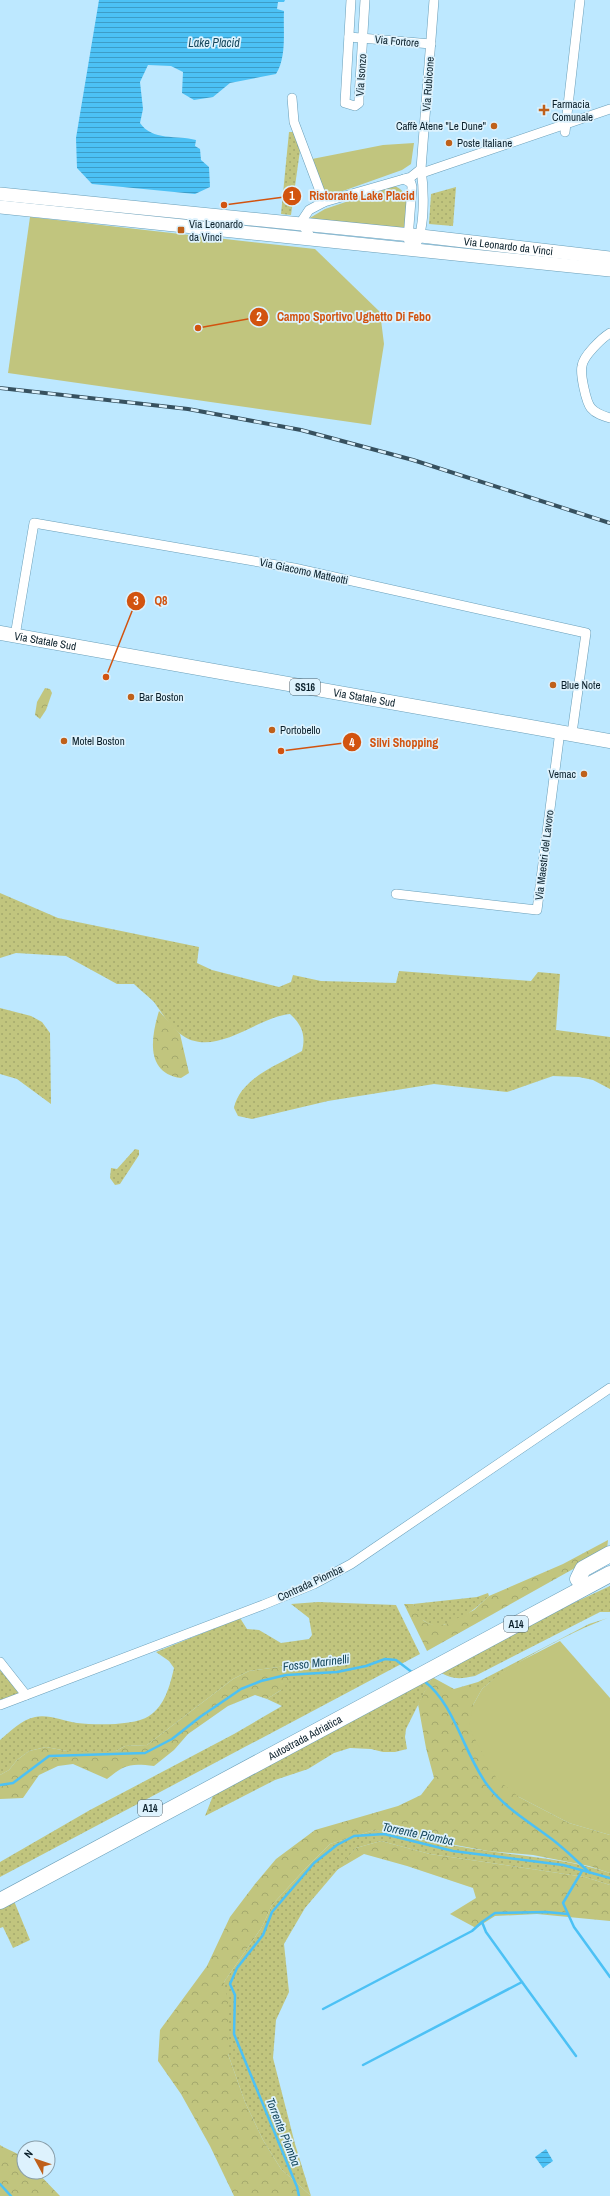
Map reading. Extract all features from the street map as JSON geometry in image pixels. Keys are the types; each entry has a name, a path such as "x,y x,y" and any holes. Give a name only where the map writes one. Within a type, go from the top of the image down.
{"highway":[{"path":"578,1579 583,1569 610,1554"},
{"name":"Autostrada Adriatica","path":"0,1901 300,1734 453,1646 610,1562"},
{"name":"Autostrada Adriatica","path":"0,1888 479,1643 610,1574"},
{"path":"552,1605 569,1604 610,1583"}],"main road":[{"name":"Via Statale Sud","path":"0,633 610,741"}],"street":[{"name":"Via Isonzo","path":"351,0 345,100 348,105 355,106 359,103 365,0"},
{"name":"Via Rubicone","path":"414,235 423,188 422,171 434,0"},
{"path":"566,128 580,0"},
{"name":"Via Isonzo","path":"349,37 363,39"},
{"name":"Via Fortore","path":"363,39 431,44"},
{"path":"292,98 294,122 324,202"},
{"path":"312,240 302,224 303,219 309,210 324,202 411,177 422,171 566,128 610,109"},
{"name":"Via Rubicone","path":"413,249 414,235 412,192 422,171"},
{"path":"400,180 411,184 412,192"},
{"name":"Via Leonardo da Vinci","path":"0,194 510,245 610,258"},
{"name":"Via Leonardo da Vinci","path":"0,207 610,270"},
{"path":"130,220 132,207"},
{"path":"329,241 327,232 335,228"},
{"path":"473,255 479,252 504,253 508,251 510,245"},
{"path":"610,333 595,346 582,365 582,381 590,408 598,414 610,418"},
{"name":"Via Giacomo Matteotti","path":"15,636 34,523 294,568 586,634 566,732"},
{"name":"Via Maestri del Lavoro","path":"396,894 537,910 566,732"},
{"name":"Contrada Piomba","path":"0,1705 152,1648 314,1584 351,1564 610,1388"},
{"path":"0,1662 26,1695"}],"green space":[{"path":"289,132 297,132 301,143 291,215 281,214"},
{"path":"414,143 411,164 402,170 326,197 312,159 383,145"},
{"path":"393,186 399,188 403,192 407,203 406,228 308,219 325,209"},
{"path":"456,187 453,226 429,224 431,194"},
{"path":"30,217 315,249 380,312 384,344 371,425 8,373"},
{"path":"45,688 50,689 52,693 46,710 40,719 35,715 37,702"},
{"path":"0,893 58,918 199,947 197,963 212,970 279,987 291,982 293,975 321,981 396,983 399,971 531,981 538,972 560,974 556,1030 610,1037 610,1089 593,1080 579,1077 553,1076 507,1092 434,1084 328,1101 252,1119 238,1116 234,1108 244,1088 261,1074 302,1051 304,1040 302,1031 298,1022 290,1014 263,1022 220,1040 206,1042 192,1040 175,1030 154,1002 134,984 117,984 66,956 16,953 0,958"},
{"path":"0,1008 31,1016 42,1022 50,1033 51,1104 17,1079 0,1074"},
{"path":"159,1011 180,1034 189,1073 181,1078 169,1075 161,1069 156,1061 153,1042"},
{"path":"135,1149 139,1150 139,1155 120,1184 115,1185 110,1178 111,1168 117,1169"},
{"path":"608,1540 607,1550 427,1651 404,1604 413,1604 424,1621 430,1624 444,1625 474,1610 489,1596 563,1564"},
{"path":"610,1586 610,1612 600,1612 475,1676 456,1678 438,1671 557,1606 569,1605"},
{"path":"488,1593 489,1596 475,1608 458,1620 449,1624 431,1624 423,1620 413,1604 477,1597"},
{"path":"318,1602 396,1605 420,1654 0,1877 0,1862 90,1810 234,1734 282,1706 267,1699 281,1690 286,1666 249,1671 233,1679 147,1745 125,1746 116,1751 67,1751 46,1747 29,1751 17,1760 9,1770 0,1775 0,1740 21,1723 30,1718 40,1716 77,1723 114,1724 134,1722 149,1716 155,1712 163,1701 169,1688 174,1668 169,1661 156,1652 240,1618 247,1629 259,1630 281,1643 309,1639 312,1635 309,1618 291,1604"},
{"path":"608,1618 577,1631 542,1649 494,1679 482,1689 454,1689 478,1682 589,1624"},
{"path":"560,1641 610,1698 610,1835 569,1823 519,1797 497,1779 469,1728 473,1705 482,1689 497,1676 517,1663"},
{"path":"286,1666 293,1667 296,1672 281,1690 267,1699 255,1695 228,1706 188,1734 174,1750 154,1766 129,1766 119,1770 107,1779 73,1764 58,1766 39,1775 23,1798 0,1799 0,1775 9,1770 17,1760 29,1751 46,1747 67,1751 116,1751 125,1746 147,1745 233,1679 249,1671"},
{"path":"0,1670 20,1693 0,1700"},
{"path":"432,1677 406,1729 405,1737 407,1749 395,1752 383,1752 371,1749 350,1748 334,1753 308,1769 275,1780 205,1816 214,1793"},
{"path":"432,1677 454,1689 482,1689 473,1705 519,1797 569,1823 610,1835 610,1873 589,1866 533,1855 488,1851 374,1830 330,1844 272,1905 262,1927 224,1982 228,2001 228,2054 245,2102 263,2140 281,2169 311,2196 234,2196 210,2146 181,2094 158,2061 160,2030 207,1966 230,1917 276,1859 315,1830 398,1806 421,1795 434,1778 426,1748 418,1704"},
{"path":"374,1830 460,1847 580,1864 610,1873 610,1885 585,1877 430,1854 381,1841 356,1848 305,1908 284,1944 289,1992 276,2020 273,2058 295,2144 311,2196 281,2169 263,2140 245,2102 228,2054 224,1982 262,1927 272,1905 304,1870 330,1844"},
{"path":"381,1841 430,1854 585,1877 610,1885 610,1921 537,1914 495,1916 476,1928 450,1914 476,1898 473,1888 407,1866 364,1854 335,1871 356,1848"},
{"path":"14,1901 30,1940 13,1948 3,1927 0,1928 0,1909"},
{"path":"0,2145 16,2153 16,2180 45,2180 60,2196 0,2196"}],"water":[{"name":"Lake Placid","path":"99,0 285,0 284,2 278,2 277,9 284,11 284,35 282,60 276,74 230,83 213,97 194,100 182,93 183,72 171,66 148,65 140,82 143,109 140,123 151,133 196,140 195,146 200,149 201,160 209,167 210,187 195,194 92,184 77,168 76,138"},
{"path":"546,2149 553,2161 543,2168 535,2157"}],"waterway":[{"name":"Fosso Marinelli","path":"0,1785 13,1783 49,1756 145,1753 172,1739 200,1717 241,1689 261,1681 286,1675 337,1672 366,1666 385,1659 396,1660 413,1673"},
{"name":"Fosso Marinelli","path":"424,1681 435,1691 452,1716 472,1760 488,1786 511,1809 558,1844 590,1873"},
{"name":"Torrente Piomba","path":"299,2196 297,2187 234,2034 235,1995 230,1984 237,1968 263,1935 272,1912 314,1863 337,1845 354,1836 384,1834 453,1851 563,1865 610,1878"},
{"path":"582,1871 563,1903 574,1927 610,1977"},
{"path":"363,2065 522,1982 486,1932 482,1922 495,1913 546,1912 568,1914"},
{"path":"323,2009 472,1931 482,1922"},
{"path":"522,1982 576,2056"},
{"name":"Torrente Piomba","path":"0,2184 11,2196"}],"railway":[{"path":"0,388 188,409 301,430 413,460 610,523"}],"place":[{"name":"Farmacia Comunale","path":"544,110"},
{"name":"Caffè Atene \"Le Dune\"","path":"494,126"},
{"name":"Poste Italiane","path":"449,143"},
{"name":"Ristorante Lake Placid","path":"224,205"},
{"name":"Via Leonardo da Vinci","path":"181,230"},
{"name":"Campo Sportivo Ughetto Di Febo","path":"198,328"},
{"name":"Q8","path":"106,677"},
{"name":"Blue Note","path":"553,685"},
{"name":"Bar Boston","path":"131,697"},
{"name":"Portobello","path":"272,730"},
{"name":"Motel Boston","path":"64,741"},
{"name":"Silvi Shopping","path":"281,751"},
{"name":"Vemac","path":"584,774"}]}
